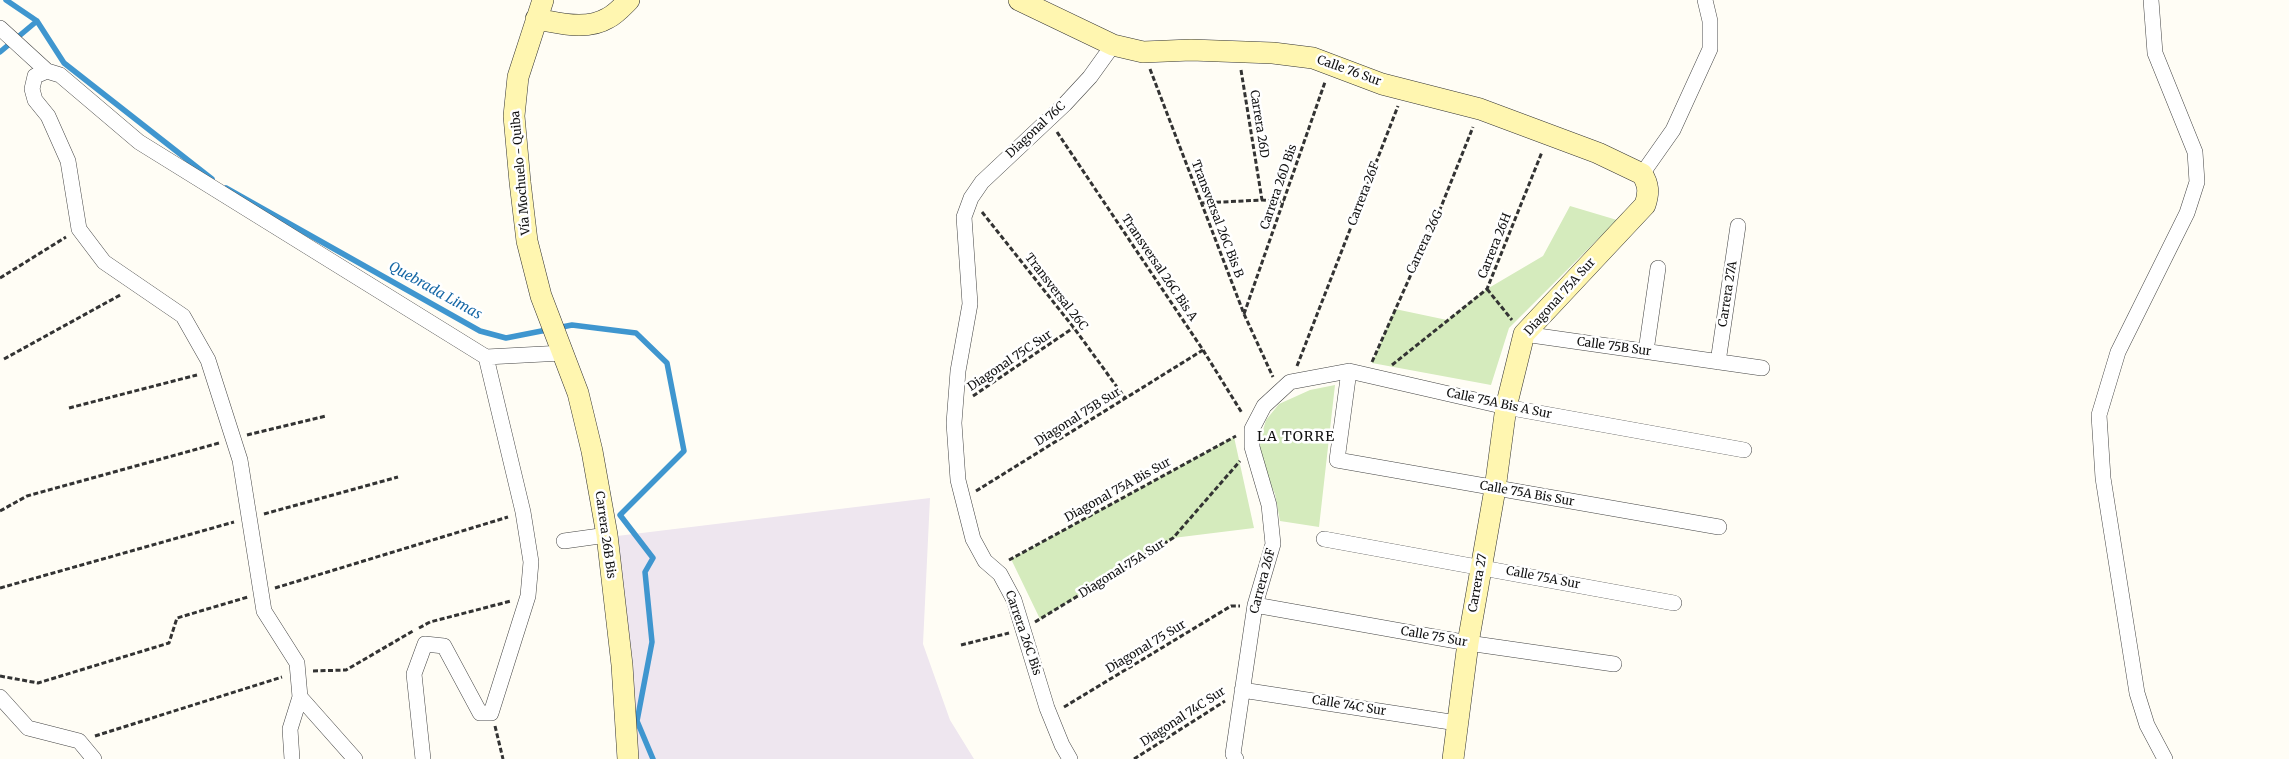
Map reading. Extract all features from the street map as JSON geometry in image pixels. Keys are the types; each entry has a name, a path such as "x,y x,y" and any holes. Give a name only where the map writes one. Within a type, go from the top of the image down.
{"street":[{"path":"540,9 572,25 594,24 609,18 629,0"},
{"name":"Calle 76 Sur","path":"1019,0 1112,45 1144,52 1191,50 1273,53 1313,58 1382,84 1480,109 1598,153 1642,174"},
{"path":"1642,174 1673,130 1710,49 1710,21 1705,0"},
{"path":"2151,0 2155,53 2194,152 2196,182 2187,213 2118,352 2099,416 2103,478 2137,693 2147,725 2165,759"},
{"name":"Vía Mochuelo - Quiba","path":"540,9 518,77 514,116 527,241 548,318"},
{"path":"2,30 47,71 60,74 139,142 486,357 560,346"},
{"name":"Diagonal 76C","path":"964,217 971,198 982,182 1049,119 1090,77 1112,45"},
{"path":"47,71 35,76 32,89 35,100 48,116 68,161 79,229 104,262 183,316 197,338 212,371 240,460 264,612 297,663 300,671 300,697 290,729 292,759"},
{"name":"Diagonal 75A Sur","path":"1506,407 1524,334 1644,205 1649,194 1642,174"},
{"name":"Carrera 26C Bis","path":"964,217 970,304 958,371 954,423 958,480 973,539 985,561 1000,574 1014,600 1050,715 1070,759"},
{"name":"Carrera 27A","path":"1718,362 1738,226"},
{"path":"1646,351 1658,268"},
{"name":"Carrera 26B Bis","path":"548,318 578,393 592,451 606,535 622,665 628,759"},
{"name":"Calle 75B Sur","path":"1524,334 1762,368"},
{"path":"423,759 414,674 425,644 444,646 480,713 492,713 528,596 531,562 523,512 486,357"},
{"name":"Calle 75A Bis A Sur","path":"1285,387 1349,371 1506,407 1744,450"},
{"name":"Calle 75A Bis Sur","path":"1349,371 1337,460 1718,527"},
{"name":"Carrera 26F","path":"1236,759 1233,754 1255,605 1273,544 1268,505 1252,447 1252,429 1264,406 1285,387"},
{"name":"Carrera 27","path":"1453,759 1468,643 1506,407"},
{"path":"564,540 606,535"},
{"name":"Calle 75A Sur","path":"1324,539 1481,566 1674,603"},
{"name":"Calle 75 Sur","path":"1255,605 1468,643 1614,664"},
{"name":"Calle 74C Sur","path":"1242,690 1457,723"},
{"path":"0,697 28,728 79,741 94,759"},
{"path":"300,697 354,759"}],"path":[{"name":"Transversal 26C Bis B","path":"1144,52 1244,314 1285,387"},
{"name":"Carrera 26D","path":"1238,52 1262,200"},
{"name":"Carrera 26D Bis","path":"1244,314 1331,65"},
{"name":"Carrera 26F","path":"1285,387 1405,89"},
{"name":"Carrera 26G","path":"1372,375 1480,109"},
{"name":"Transversal 26C Bis A","path":"1049,119 1203,350 1252,429"},
{"name":"Carrera 26H","path":"1372,375 1487,289 1549,135"},
{"name":"Transversal 26C","path":"971,198 1074,328 1125,398"},
{"path":"1201,203 1262,200 1284,202"},
{"path":"0,278 79,229"},
{"path":"4,358 138,285"},
{"path":"1487,289 1524,334"},
{"name":"Diagonal 75C Sur","path":"956,408 1074,328"},
{"name":"Diagonal 75B Sur","path":"963,500 1203,350"},
{"path":"69,408 212,371"},
{"path":"0,511 27,496 233,439 326,416"},
{"name":"Diagonal 75A Bis Sur","path":"994,569 1234,437 1252,429"},
{"name":"Diagonal 75A Sur","path":"961,645 1024,630 1173,538 1252,447"},
{"path":"0,588 398,477"},
{"name":"Diagonal 75 Sur","path":"1050,715 1230,606 1255,605"},
{"name":"Diagonal 74C Sur","path":"1134,759 1242,690"},
{"path":"492,713 503,759"}],"shaded area":[{"path":"930,498 923,644 950,720 974,759 637,759 617,536"}],"green space":[{"path":"1570,206 1617,220 1509,328 1491,385 1372,363 1395,309 1447,320 1487,289 1543,256"},
{"path":"1335,385 1319,527 1280,521 1275,494 1264,470 1258,447 1266,420 1279,404 1310,390"},
{"path":"1234,437 1254,528 1173,538 1040,619 1011,559"}],"waterway":[{"name":"Quebrada Limas","path":"6,0 37,21 64,63 212,179"},
{"path":"0,52 37,21"},
{"name":"Quebrada Limas","path":"226,188 480,331 506,338 572,325 636,333 667,363 684,451 620,515 653,558 645,572 652,642 637,721 653,759"}],"district":[{"name":"LA TORRE","path":"1296,437"}]}
